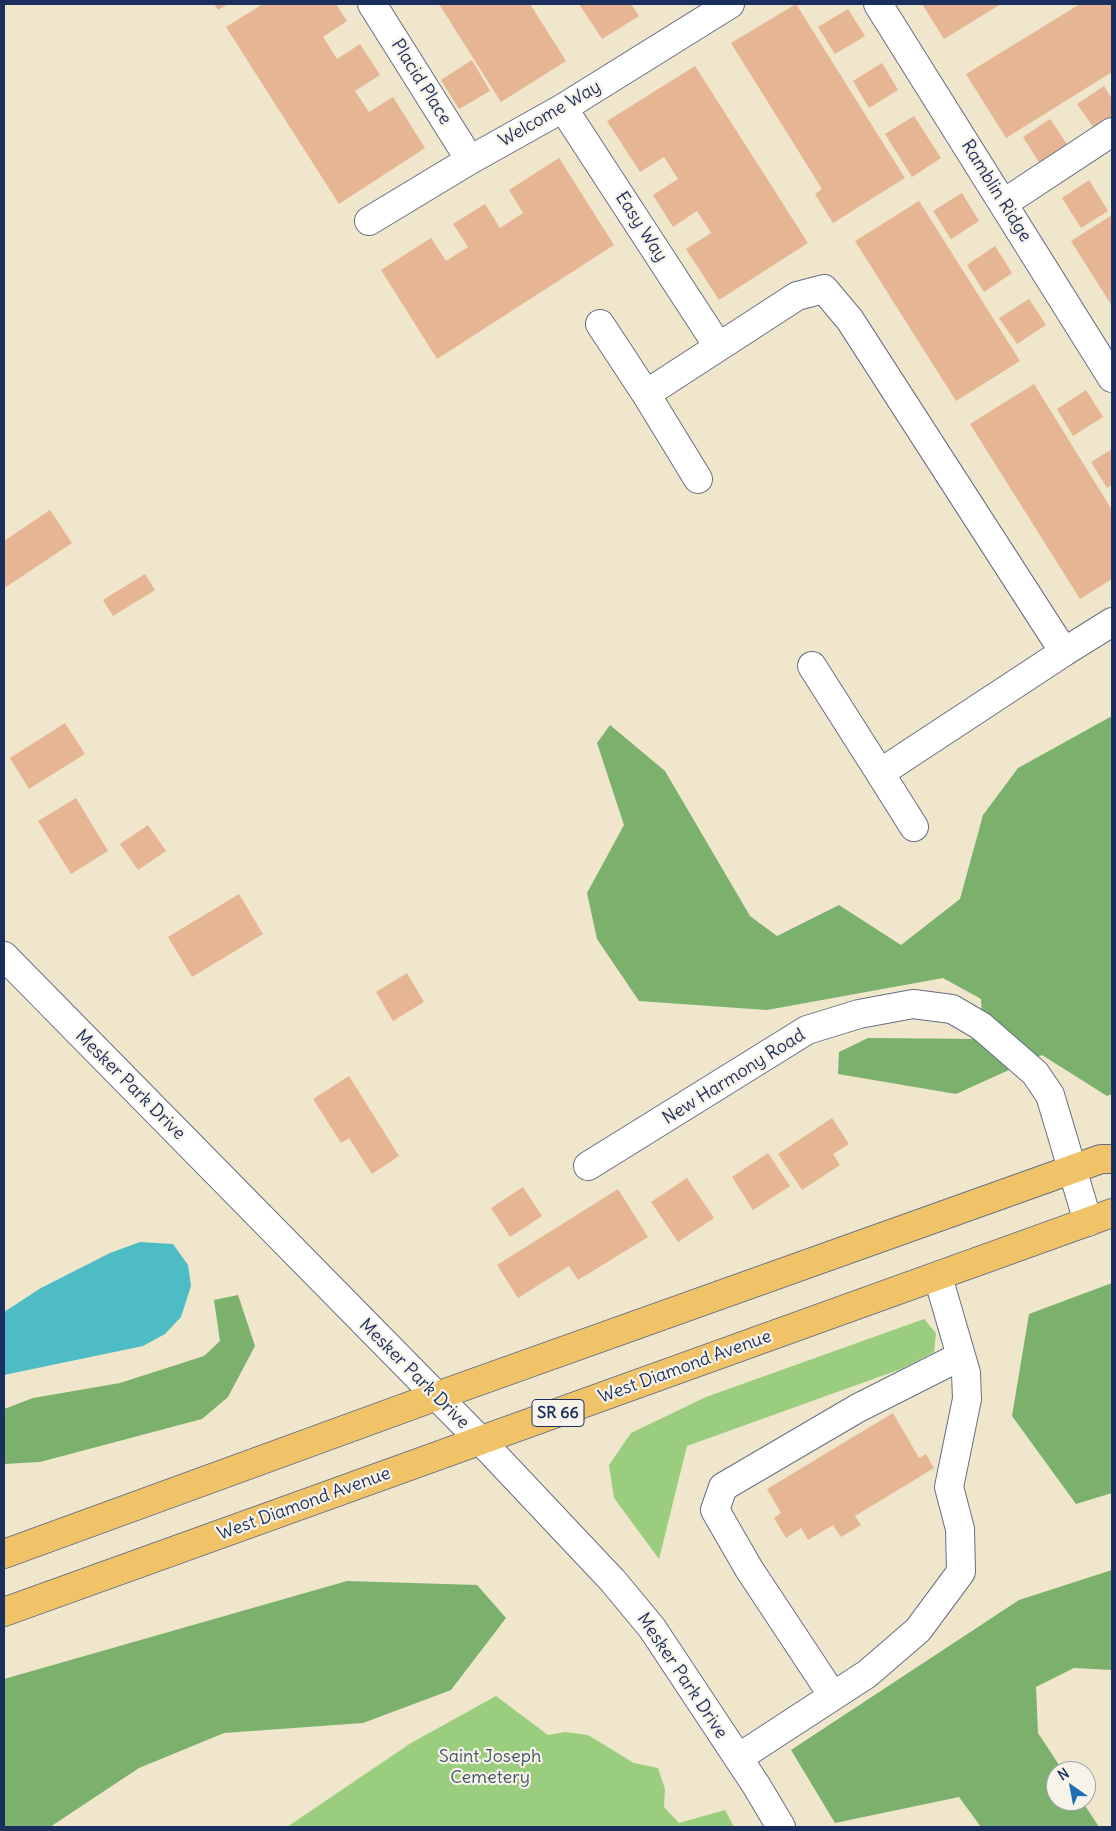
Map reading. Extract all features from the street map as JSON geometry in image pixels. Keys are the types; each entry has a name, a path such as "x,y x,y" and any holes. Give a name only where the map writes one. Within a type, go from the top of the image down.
{"main road":[{"path":"4,1554 437,1396 1101,1159 1112,1159"},
{"name":"West Diamond Avenue","path":"4,1612 1100,1218"}],"street":[{"name":"Placid Place","path":"372,4 470,160"},
{"name":"Welcome Way","path":"368,221 470,160 563,108 730,4"},
{"name":"Ramblin Ridge","path":"878,4 1112,378"},
{"name":"Easy Way","path":"563,108 718,346"},
{"path":"1004,204 1112,132"},
{"path":"646,394 797,296 824,289 850,320 1064,652"},
{"path":"600,324 698,479"},
{"path":"880,773 1112,622"},
{"path":"812,666 914,828"},
{"name":"Mesker Park Drive","path":"4,956 481,1441 613,1581 652,1628 781,1827"},
{"name":"New Harmony Road","path":"588,1166 807,1030 859,1014 913,1004 952,1009 981,1026 1035,1073 1050,1095 1073,1170 1100,1218"},
{"path":"738,1758 867,1674 918,1630 961,1572 960,1529 949,1487 967,1399 966,1373 938,1276"},
{"path":"833,1696 748,1569 716,1510 723,1487 858,1408 961,1356"}],"green space":[{"path":"1112,716 1112,1094 1107,1096 1042,1055 956,1094 838,1074 839,1052 868,1038 983,1039 981,999 943,978 767,1010 639,1001 597,939 587,893 624,825 597,743 610,725 665,771 750,916 777,936 839,905 901,945 960,899 983,815 1018,768"},
{"path":"1112,1283 1112,1493 1076,1504 1012,1416 1029,1314"},
{"path":"238,1295 255,1346 228,1397 202,1419 40,1462 4,1464 4,1409 33,1398 120,1383 204,1356 220,1341 214,1300"},
{"path":"924,1319 936,1333 934,1352 901,1369 687,1446 659,1559 614,1498 609,1465 631,1433 706,1397"},
{"path":"1112,1570 1112,1670 1074,1668 1036,1687 1038,1733 1056,1761 1046,1761 1046,1811 1089,1811 1099,1827 981,1827 959,1797 835,1823 791,1750 1019,1600"},
{"path":"347,1581 477,1585 506,1618 451,1690 363,1723 224,1733 139,1768 50,1827 4,1827 4,1679"},
{"name":"Saint Joseph Cemetery","path":"496,1696 548,1735 565,1732 588,1735 634,1763 658,1768 665,1789 664,1807 679,1823 725,1810 734,1827 287,1827 411,1743"}],"water":[{"path":"140,1242 173,1244 188,1265 191,1286 181,1317 165,1334 143,1346 4,1375 4,1312 41,1288 110,1253"}],"building":[{"path":"214,4 228,4 218,10"},
{"path":"263,4 336,4 347,21 323,37 337,59 360,44 380,75 355,91 369,112 393,97 425,148 339,204 226,27"},
{"path":"439,4 530,4 566,61 501,102"},
{"path":"579,4 631,4 639,16 602,39"},
{"path":"796,4 905,178 833,223 815,194 822,189 731,43"},
{"path":"922,4 1001,4 944,39"},
{"path":"1080,4 1112,4 1112,72 1006,138 966,74"},
{"path":"848,9 865,36 835,54 818,27"},
{"path":"472,60 490,91 459,109 441,80"},
{"path":"882,63 898,90 869,108 853,81"},
{"path":"695,66 808,243 719,300 686,249 711,233 697,211 673,227 653,195 678,179 664,157 640,172 607,121"},
{"path":"1104,86 1112,99 1112,121 1096,131 1077,104"},
{"path":"914,116 941,158 912,177 885,134"},
{"path":"1050,119 1069,147 1041,165 1023,137"},
{"path":"559,158 614,245 437,359 381,270 431,238 446,261 468,247 453,224 485,204 500,228 523,213 509,190"},
{"path":"1089,180 1108,211 1081,228 1062,198"},
{"path":"962,193 979,221 951,239 933,211"},
{"path":"919,201 1020,361 956,401 855,241"},
{"path":"1112,215 1112,306 1071,241"},
{"path":"995,246 1012,273 984,292 967,265"},
{"path":"1029,299 1046,325 1017,344 999,318"},
{"path":"1034,384 1112,510 1112,579 1080,599 970,424"},
{"path":"1086,390 1103,417 1073,436 1057,409"},
{"path":"1112,449 1112,485 1107,488 1091,462"},
{"path":"50,510 72,543 6,587 4,584 4,541"},
{"path":"145,574 155,590 113,616 103,600"},
{"path":"65,723 85,754 29,789 10,758"},
{"path":"76,798 108,851 71,874 38,821"},
{"path":"148,825 166,851 138,870 120,844"},
{"path":"239,894 263,934 192,977 168,937"},
{"path":"407,973 424,1002 393,1021 376,992"},
{"path":"349,1076 399,1156 372,1174 349,1138 341,1143 313,1099"},
{"path":"832,1118 849,1144 833,1154 840,1165 802,1190 778,1154"},
{"path":"768,1153 790,1186 753,1210 732,1177"},
{"path":"687,1178 714,1218 678,1242 651,1202"},
{"path":"523,1187 542,1216 510,1237 491,1208"},
{"path":"618,1189 648,1237 578,1280 569,1266 518,1298 497,1265"},
{"path":"893,1413 919,1458 926,1454 934,1468 855,1516 861,1525 841,1537 833,1525 808,1540 801,1528 786,1538 774,1518 781,1513 767,1489"}]}
